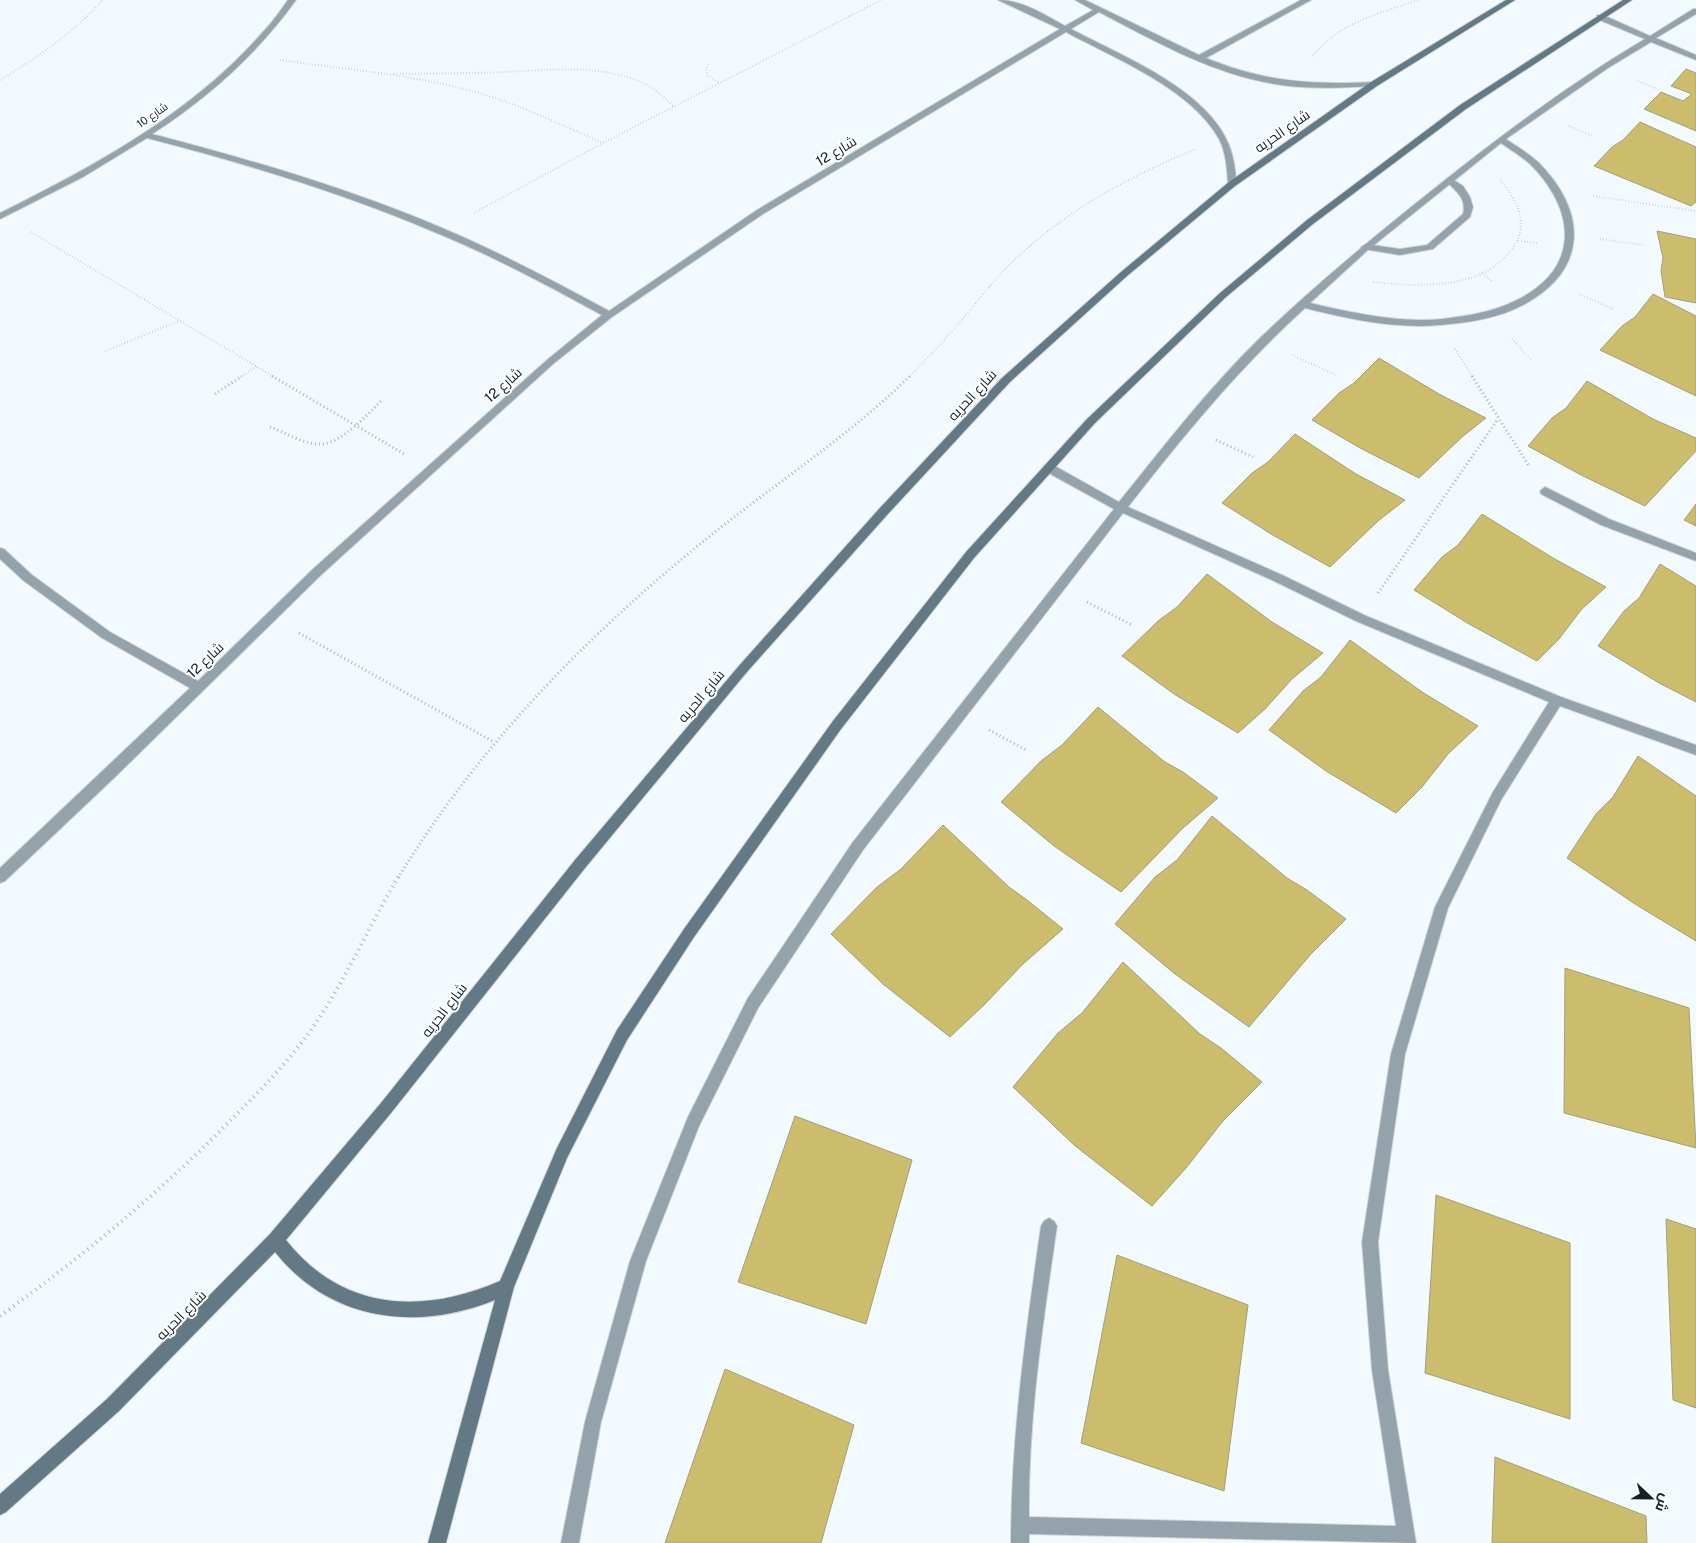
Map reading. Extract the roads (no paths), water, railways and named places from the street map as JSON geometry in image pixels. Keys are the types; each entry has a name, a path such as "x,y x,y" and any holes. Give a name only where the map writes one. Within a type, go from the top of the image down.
{"main road":[{"name":"شارع الحريه","path":"0,1506 113,1406 276,1240 386,1108 586,856 742,670 883,512 1006,380 1124,274 1232,184 1374,84 1511,0"},
{"path":"436,1543 506,1287 562,1153 618,1043 689,933 837,725 970,555 1092,421 1223,295 1310,222 1463,107 1628,0"},
{"path":"276,1240 301,1270 335,1293 374,1306 417,1310 426,1309 462,1303 506,1287"}],"street":[{"name":"شارع 10","path":"1,216 79,176 144,135 200,95 245,56 280,18 292,0"},
{"path":"1002,0 1026,8 1066,29 1161,81 1186,98 1207,117 1223,140 1230,161 1232,184"},
{"path":"1079,0 1230,71 1265,80 1302,85 1374,84"},
{"path":"1200,58 1307,0"},
{"name":"شارع 12","path":"0,876 110,774 270,617 430,469 550,362 610,315 686,260 760,212 1099,9"},
{"path":"570,1543 593,1422 638,1260 693,1122 754,1003 858,846 1058,587 1185,427 1262,342 1366,247 1500,140 1605,66 1696,11"},
{"path":"1600,17 1696,58"},
{"path":"144,135 280,171 346,194 441,231 544,279 610,315"},
{"path":"1302,304 1352,316 1396,322 1439,322 1490,314 1522,302 1551,282 1564,265 1570,246 1572,236 1569,214 1558,192 1536,166 1500,140"},
{"path":"1366,247 1400,252 1430,247 1467,215 1469,207 1466,197 1460,188 1449,180"},
{"path":"1049,468 1121,508 1278,578 1360,618 1557,700 1696,750"},
{"path":"1545,491 1606,522 1696,557"},
{"path":"0,552 28,578 106,635 198,687"},
{"path":"1019,1525 1406,1539 1380,1370 1370,1242 1398,1054 1442,906 1497,796 1557,700"},
{"path":"1020,1543 1019,1525 1024,1426 1034,1327 1049,1226"}]}
